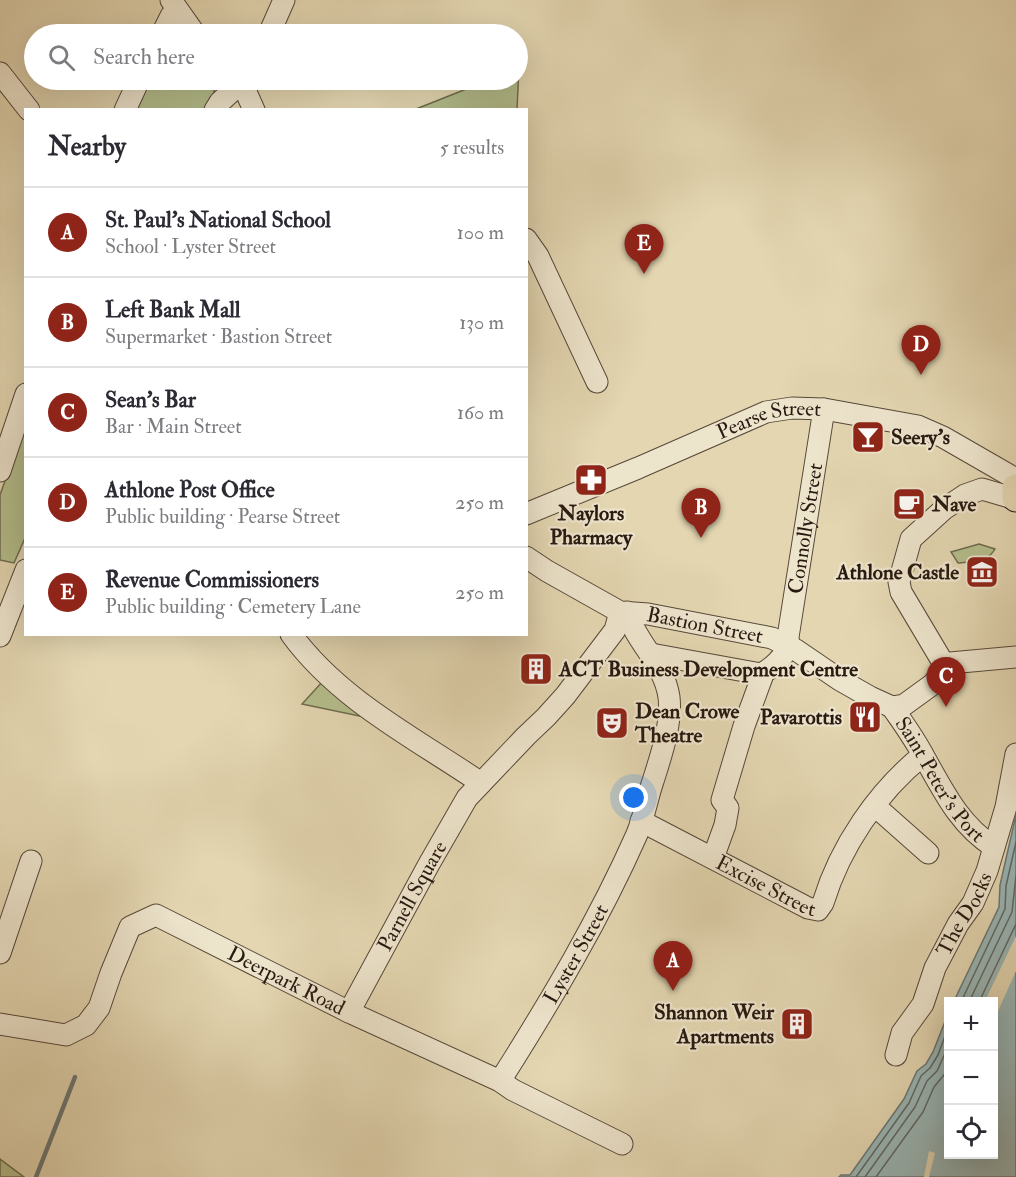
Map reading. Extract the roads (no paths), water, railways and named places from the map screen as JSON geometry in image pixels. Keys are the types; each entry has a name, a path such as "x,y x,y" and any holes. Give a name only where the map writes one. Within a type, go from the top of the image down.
{"main road":[{"path":"1016,488 1016,498"}],"street":[{"path":"273,24 284,0"},
{"path":"167,24 171,16 183,18"},
{"path":"0,74 27,108"},
{"path":"126,108 134,90"},
{"path":"216,108 232,90"},
{"path":"245,90 253,108"},
{"path":"528,242 538,256 597,382"},
{"path":"0,471 24,400"},
{"name":"Pearse Street","path":"528,513 766,412 800,407 824,409 918,426 943,437 1016,478"},
{"name":"Connolly Street","path":"789,646 788,638 824,409"},
{"path":"945,666 901,592 899,582 911,539 925,529 944,509 974,490 994,491 1016,498"},
{"path":"528,558 623,612"},
{"path":"0,636 24,575"},
{"name":"Bastion Street","path":"623,612 648,614 772,639 789,646 840,680 892,707"},
{"name":"Lyster Street","path":"500,1081 580,947 641,821 662,752 669,712 666,682 651,654 623,612"},
{"name":"Parnell Square","path":"349,1012 467,798 553,710 615,630 623,612"},
{"path":"293,636 314,663 356,700 481,783"},
{"path":"651,654 761,674 772,668 783,657 789,646"},
{"path":"892,707 904,705 933,684 945,666 950,663 1016,657"},
{"path":"713,858 725,825 728,808 722,800 749,710 762,677 761,674"},
{"name":"Saint Peter's Port","path":"892,707 952,806 972,830 994,848"},
{"name":"The Docks","path":"896,1055 902,1033 923,1004 935,968 958,924 973,903 987,872 1006,807 1016,754"},
{"name":"Excise Street","path":"641,821 808,908 818,910 852,836 875,806 911,765 923,755"},
{"path":"875,806 927,853"},
{"path":"0,952 31,861"},
{"name":"Deerpark Road","path":"0,1024 66,1035 86,1025 99,1008 130,927 156,915 349,1012 500,1081 513,1090 622,1144"}],"water":[{"path":"1016,815 1016,1177 839,1177 850,1175 904,1099 917,1071 926,1064 933,1052 944,1024 944,1159 998,1159 998,997 956,997 999,907 1000,885"}],"waterway":[{"path":"36,1177 75,1077"}],"place":[{"name":"Revenue Commissioners","path":"644,274"},
{"name":"Athlone Post Office","path":"921,375"},
{"name":"Seery’s","path":"868,437"},
{"name":"Naylors Pharmacy","path":"591,480"},
{"name":"Nave","path":"909,504"},
{"name":"Left Bank Mall","path":"701,538"},
{"name":"Athlone Castle","path":"982,572"},
{"name":"ACT Business Development Centre","path":"536,669"},
{"name":"Sean's Bar","path":"946,707"},
{"name":"Pavarottis","path":"865,717"},
{"name":"Dean Crowe Theatre","path":"612,723"},
{"name":"St. Paul's National School","path":"673,991"},
{"name":"Shannon Weir Apartments","path":"797,1024"}]}
